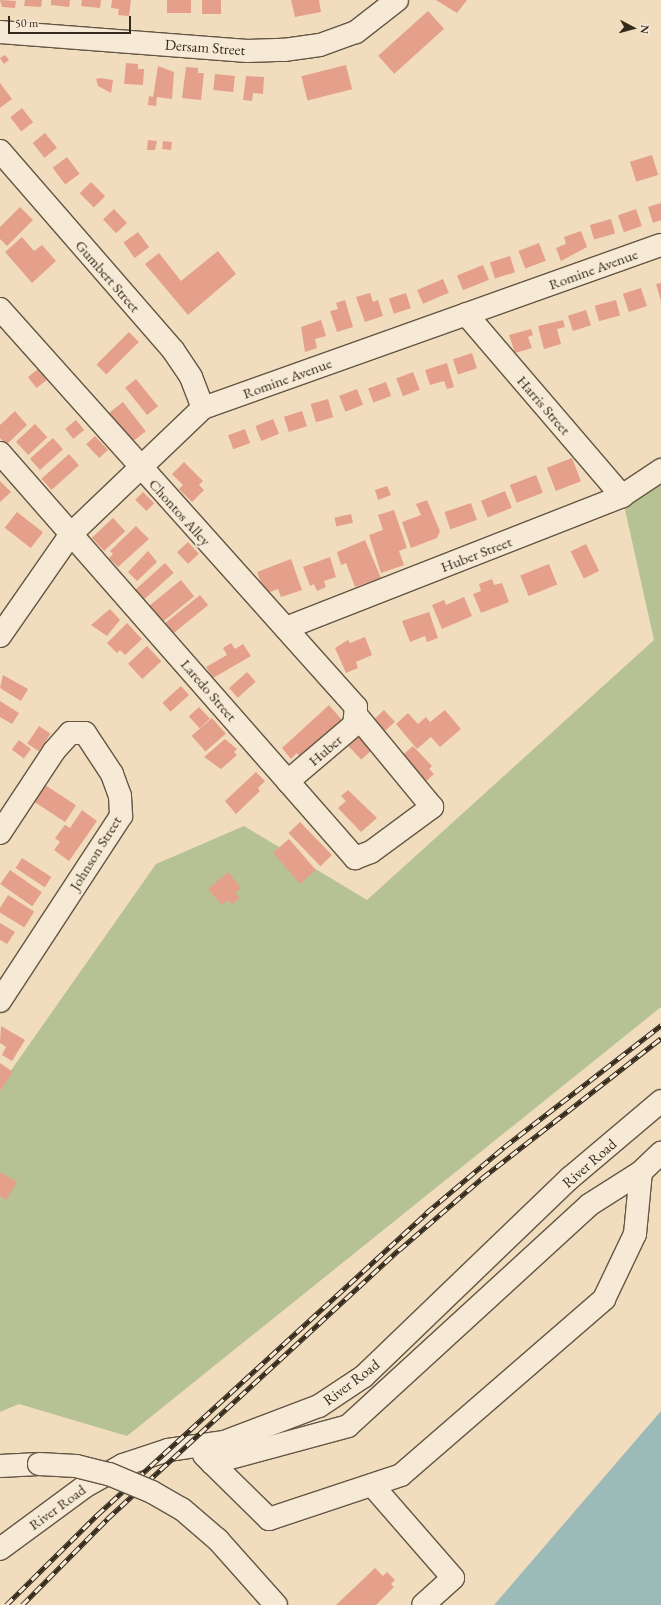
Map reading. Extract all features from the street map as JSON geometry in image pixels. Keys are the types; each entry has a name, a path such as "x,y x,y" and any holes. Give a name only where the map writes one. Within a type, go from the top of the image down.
{"street":[{"name":"Dersam Street","path":"0,32 247,51 284,50 320,45 356,32 397,0"},
{"name":"Gumbert Street","path":"0,151 173,350 191,377 203,408"},
{"name":"Romine Avenue","path":"0,636 71,534 203,408 661,245"},
{"name":"Chontos Alley","path":"0,309 356,707 357,716 432,807"},
{"name":"Harris Street","path":"466,314 622,496"},
{"name":"Laredo Street","path":"0,453 355,858 371,852 432,807"},
{"name":"Huber Street","path":"286,628 622,496 661,470"},
{"name":"Huber","path":"288,781 354,725 357,716"},
{"name":"Johnson Street","path":"0,834 54,751 70,733 85,733 112,774 120,796 121,816 0,1001"},
{"name":"River Road","path":"0,1549 84,1487 124,1465 168,1450 224,1442 319,1406 364,1376 570,1178 661,1101"},
{"path":"212,1463 348,1426 589,1205 640,1172 661,1153"},
{"path":"196,1446 269,1519 401,1475 604,1299 635,1234 640,1172"},
{"path":"0,1466 39,1464 76,1466 109,1474 158,1495 182,1509 218,1540 276,1605"},
{"path":"372,1484 453,1578 423,1605"}],"green space":[{"path":"661,466 661,1007 127,1436 19,1404 0,1412 0,1086 156,864 244,826 367,900 654,640 622,496"}],"water":[{"path":"661,1411 661,1605 494,1605"}],"building":[{"path":"0,0 16,1 15,8 2,7"},
{"path":"25,0 42,0 41,7 24,6"},
{"path":"51,0 70,0 69,7 51,5"},
{"path":"82,0 101,0 100,8 81,6"},
{"path":"112,0 131,0 129,16 118,15 119,9 111,8"},
{"path":"167,0 191,0 191,13 167,13"},
{"path":"202,0 221,0 221,14 202,14"},
{"path":"291,0 319,0 321,12 295,17"},
{"path":"436,0 467,0 457,13"},
{"path":"428,11 444,29 394,74 378,56"},
{"path":"5,55 9,60 4,64 0,58"},
{"path":"126,63 138,64 138,69 144,69 143,85 124,84"},
{"path":"346,65 352,89 307,100 301,76"},
{"path":"158,66 174,72 172,99 157,97 156,106 148,105 149,96 153,97"},
{"path":"186,67 198,68 198,73 204,73 201,100 182,98"},
{"path":"215,74 235,76 233,92 213,90"},
{"path":"246,76 264,77 263,94 253,93 252,101 243,100"},
{"path":"100,78 113,80 111,93 98,86 96,79"},
{"path":"0,83 12,99 0,108"},
{"path":"22,108 33,122 21,131 10,117"},
{"path":"45,133 57,148 45,158 33,143"},
{"path":"148,140 157,141 155,150 147,150"},
{"path":"163,141 172,142 171,150 162,149"},
{"path":"652,155 658,175 636,182 630,162"},
{"path":"67,157 80,174 65,185 53,168"},
{"path":"91,182 105,196 94,207 80,193"},
{"path":"661,203 661,220 653,223 648,207"},
{"path":"20,207 33,220 7,246 0,239 0,227"},
{"path":"114,209 127,223 116,233 103,219"},
{"path":"636,209 642,226 624,232 618,215"},
{"path":"611,219 615,233 594,239 590,225"},
{"path":"581,231 587,247 561,261 556,248 566,244 564,237"},
{"path":"138,232 149,247 135,258 123,243"},
{"path":"22,237 34,251 42,245 56,261 32,283 5,252"},
{"path":"539,243 546,261 525,269 518,251"},
{"path":"218,251 236,274 188,315 145,264 159,253 181,281"},
{"path":"510,256 515,272 495,278 490,262"},
{"path":"483,265 489,280 463,290 457,275"},
{"path":"443,279 449,293 423,304 417,290"},
{"path":"661,283 661,301 656,284"},
{"path":"641,288 647,306 629,312 623,294"},
{"path":"370,293 373,302 378,300 383,316 365,322 356,297"},
{"path":"406,293 411,308 394,314 389,299"},
{"path":"345,300 353,327 337,332 330,311 338,309 336,303"},
{"path":"616,300 620,315 599,321 595,306"},
{"path":"586,310 591,325 573,331 568,316"},
{"path":"321,320 326,336 315,339 317,348 305,352 301,327"},
{"path":"563,320 565,327 557,329 561,344 544,349 538,326"},
{"path":"531,329 533,335 528,337 532,348 515,353 509,335"},
{"path":"129,332 139,342 106,374 96,365"},
{"path":"472,353 477,368 458,374 453,359"},
{"path":"447,363 454,387 447,389 444,381 430,385 425,370"},
{"path":"38,369 47,380 37,388 28,377"},
{"path":"413,372 420,390 403,396 396,378"},
{"path":"136,379 158,406 147,415 125,388"},
{"path":"386,382 391,396 373,403 368,388"},
{"path":"357,389 363,405 345,412 339,396"},
{"path":"328,399 333,417 316,422 311,404"},
{"path":"123,402 146,431 132,442 109,413"},
{"path":"15,411 27,425 6,445 0,438 0,425"},
{"path":"302,411 307,426 289,432 284,417"},
{"path":"273,419 279,434 261,441 255,426"},
{"path":"76,420 84,430 73,439 65,429"},
{"path":"35,424 47,437 28,455 16,442"},
{"path":"245,429 250,443 233,449 228,435"},
{"path":"95,436 108,450 99,458 86,444"},
{"path":"53,438 63,449 40,470 30,459"},
{"path":"69,454 79,465 52,490 42,479"},
{"path":"572,458 581,481 556,491 547,468"},
{"path":"184,462 203,481 199,485 204,490 192,502 179,489 183,485 172,474"},
{"path":"536,475 543,493 517,503 510,485"},
{"path":"0,481 11,492 0,502"},
{"path":"387,486 391,495 378,500 375,490"},
{"path":"505,491 512,508 488,517 481,501"},
{"path":"143,492 154,503 147,511 135,500"},
{"path":"427,500 440,531 437,538 411,548 402,522 421,515 416,504"},
{"path":"471,503 477,520 450,529 445,512"},
{"path":"394,510 407,548 399,551 404,565 381,573 369,535 383,530 378,515"},
{"path":"17,512 43,532 31,548 5,528"},
{"path":"351,514 353,523 336,527 334,518"},
{"path":"113,518 125,531 104,551 92,538"},
{"path":"136,526 149,539 118,567 109,558 113,554 110,551"},
{"path":"365,540 381,578 355,587 346,563 341,565 337,552"},
{"path":"188,542 199,554 188,564 177,552"},
{"path":"586,544 599,571 584,578 571,551"},
{"path":"148,551 157,562 137,581 128,572"},
{"path":"330,557 336,577 324,581 326,587 317,591 314,584 310,586 303,567"},
{"path":"291,559 302,590 281,597 278,589 265,594 257,572"},
{"path":"165,563 174,573 142,601 133,592"},
{"path":"549,564 557,584 528,596 520,576"},
{"path":"492,579 494,585 502,583 509,602 481,613 473,594 481,591 479,584"},
{"path":"181,580 194,596 162,623 148,606"},
{"path":"200,595 208,605 173,633 165,623"},
{"path":"464,597 472,616 442,629 432,605 444,600 446,605"},
{"path":"110,609 120,620 107,636 91,625"},
{"path":"429,612 438,638 427,642 425,636 410,642 402,621"},
{"path":"127,623 142,639 125,655 120,650 117,653 107,643"},
{"path":"365,637 372,655 356,662 358,668 346,673 335,648 348,640 350,643"},
{"path":"231,643 235,649 243,644 251,656 213,678 206,667 227,655 223,648"},
{"path":"147,646 161,661 142,679 128,664"},
{"path":"247,672 256,682 238,698 229,688"},
{"path":"3,675 28,689 21,701 0,688"},
{"path":"181,686 189,695 170,712 162,703"},
{"path":"0,701 19,713 12,724 0,717"},
{"path":"329,705 342,720 300,757 297,753 291,759 282,748"},
{"path":"199,707 210,719 200,728 189,717"},
{"path":"384,710 395,722 382,734 371,722"},
{"path":"445,710 461,729 440,747 431,737 417,749 396,724 408,713 418,724 426,717 430,722"},
{"path":"212,718 226,734 205,752 192,736"},
{"path":"39,726 51,734 39,751 27,743"},
{"path":"360,735 373,749 361,760 348,746"},
{"path":"225,739 237,749 234,752 237,755 221,769 204,757"},
{"path":"19,740 31,749 24,759 12,750"},
{"path":"413,746 432,766 429,769 434,774 423,784 397,760"},
{"path":"256,772 265,781 258,788 260,791 236,814 225,801"},
{"path":"45,785 76,805 65,822 34,802"},
{"path":"348,790 377,818 361,832 338,808 346,801 341,796"},
{"path":"82,810 97,821 69,861 54,850 60,842 55,838 65,825 70,828"},
{"path":"300,822 332,855 320,866 288,833"},
{"path":"289,839 316,870 300,884 273,853"},
{"path":"22,858 51,877 45,887 15,868"},
{"path":"10,870 42,892 32,906 0,884"},
{"path":"228,872 241,888 235,893 240,898 232,904 228,900 222,905 208,889"},
{"path":"8,895 34,911 24,928 0,912 0,908"},
{"path":"0,923 15,932 7,944 0,940"},
{"path":"1,1026 25,1040 12,1061 2,1055 6,1047 0,1043"},
{"path":"0,1063 13,1072 0,1091"},
{"path":"0,1172 17,1182 6,1200 0,1196"},
{"path":"375,1568 383,1576 387,1572 395,1580 391,1584 394,1587 376,1605 336,1605"}],"railway":[{"path":"6,1605 97,1515 426,1213 504,1147 661,1025"},
{"path":"22,1605 107,1519 399,1250 482,1178 661,1038"}]}
